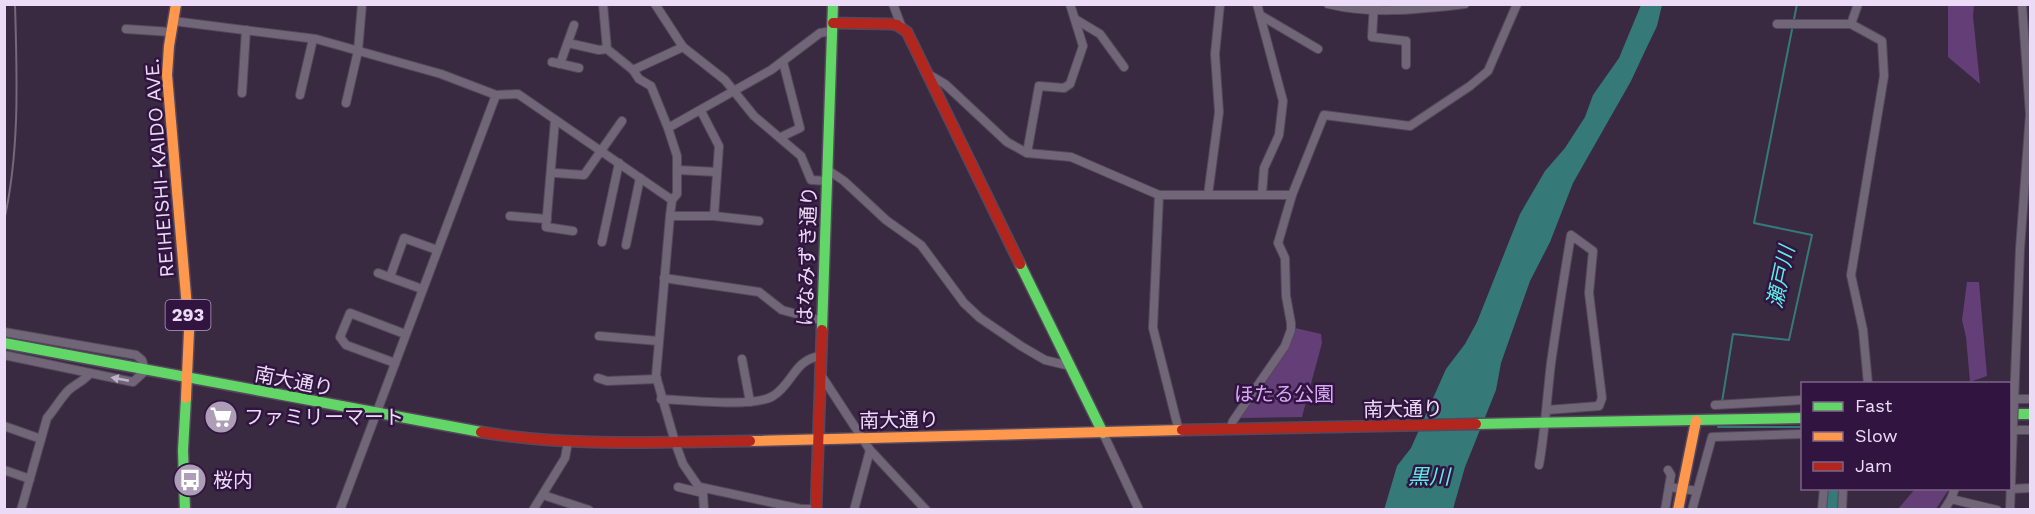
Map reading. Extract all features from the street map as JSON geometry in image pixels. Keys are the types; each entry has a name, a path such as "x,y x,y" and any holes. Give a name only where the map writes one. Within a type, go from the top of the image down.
{"main road":[{"name":"REIHEISHI-KAIDO AVE.","path":"176,4 167,75 187,303 188,378 183,450 185,510"},
{"name":"はなみずき通り","path":"816,509 833,4"},
{"path":"833,27 891,24 902,27 910,37 1102,433"},
{"name":"南大通り","path":"4,343 486,435 568,442 819,440 1230,429 1801,418"},
{"path":"2011,414 2031,414"},
{"path":"1678,510 1696,421"}],"street":[{"path":"346,103 358,51 362,4"},
{"path":"603,4 607,49 633,70 639,79 651,86 677,156 677,194 672,200 670,216 657,379 661,399 683,464 702,490 704,510"},
{"path":"655,4 683,46 725,80 754,116 801,156 812,180 828,176 844,181 886,220 921,245 964,303 980,318 1045,360 1070,366"},
{"path":"893,4 902,27"},
{"path":"1027,153 1039,86 1064,88 1070,84 1083,46 1070,4"},
{"path":"1208,195 1219,112 1215,54 1220,4"},
{"path":"1257,4 1283,101 1279,135 1264,168 1262,194"},
{"path":"1331,5 1374,7 1398,11 1465,4"},
{"path":"1230,429 1233,421 1285,346 1291,330 1292,323 1286,296 1285,258 1278,243 1292,195 1324,115 1410,126 1470,86 1488,71 1516,4"},
{"path":"1851,24 1858,4"},
{"path":"2022,4 2029,72 2030,114 2028,202 2020,249 2011,489 2031,488"},
{"path":"1374,7 1372,37 1406,41 1406,65"},
{"path":"1260,15 1318,49"},
{"path":"1075,19 1100,34 1124,67"},
{"path":"173,21 313,39 441,74 496,95 518,94 672,200"},
{"path":"1777,24 1851,24 1882,41 1884,76 1851,275 1863,330 1868,382"},
{"path":"560,64 574,25"},
{"path":"668,128 735,92 783,62 820,33 833,27"},
{"path":"126,29 171,32"},
{"path":"242,93 246,30"},
{"path":"300,95 313,39"},
{"path":"568,43 599,50 607,49"},
{"path":"633,70 683,46"},
{"path":"552,62 579,68"},
{"path":"781,137 800,128 783,62"},
{"path":"928,74 945,84 1007,142 1027,153 1071,157 1160,195 1292,195"},
{"path":"340,510 496,95"},
{"path":"701,111 719,146 714,216"},
{"path":"555,120 546,227 573,231"},
{"path":"556,173 584,175 622,121"},
{"path":"602,242 619,163"},
{"path":"678,170 717,172"},
{"path":"626,245 640,178"},
{"path":"1160,195 1153,328 1179,431"},
{"path":"510,216 547,219"},
{"path":"670,216 714,216 759,221"},
{"path":"1539,465 1551,364 1571,235 1593,251 1589,293 1602,398 1599,406 1547,410"},
{"path":"390,277 404,238 437,250"},
{"path":"2020,249 2031,252"},
{"path":"378,273 422,289"},
{"path":"664,278 759,292 782,310 823,321"},
{"path":"395,363 346,345 340,337 350,313 405,334"},
{"path":"4,332 140,357 145,371 133,382 4,355"},
{"path":"599,336 659,341"},
{"path":"661,399 750,402 771,397 781,390 795,370 810,357 821,356"},
{"path":"742,360 750,402"},
{"path":"21,510 47,418 67,391 90,374"},
{"path":"821,375 861,439 926,510"},
{"path":"598,378 606,381 657,379"},
{"path":"2014,401 2031,399"},
{"path":"1715,405 1801,400"},
{"path":"4,426 41,439"},
{"path":"2012,429 2031,430"},
{"path":"1102,433 1139,510"},
{"path":"1692,510 1712,437 1801,434"},
{"path":"534,510 565,458 568,442"},
{"path":"854,510 870,450"},
{"path":"4,470 30,479"},
{"path":"1665,510 1671,474 1668,470"},
{"path":"678,487 801,509 816,509"},
{"path":"1669,487 1697,491"},
{"path":"1822,510 1824,490"},
{"path":"1842,510 1844,490"},
{"path":"1944,510 1955,490"},
{"path":"2010,510 2011,490"},
{"path":"543,495 589,510"},
{"path":"1951,499 1997,510"}],"green space":[{"path":"1948,5 1974,5 1973,16 1980,84 1948,57"},
{"path":"1967,282 1979,282 1987,376 1970,382 1962,320"},
{"name":"ほたる公園","path":"1295,328 1321,334 1322,343 1302,417 1239,418 1291,340"},
{"path":"1914,490 1948,490 1936,509 1898,509"}],"water":[{"name":"黒川","path":"1641,5 1662,5 1657,26 1631,81 1573,183 1550,242 1530,281 1501,363 1496,390 1465,467 1453,509 1384,510 1397,466 1411,448 1446,369 1465,344 1477,322 1520,214 1545,171 1565,148 1585,117 1593,95 1619,58"}],"waterway":[{"name":"瀬戸川","path":"1722,402 1733,334 1789,340 1812,235 1754,223 1797,4"},
{"name":"瀬戸川","path":"1719,422 1718,427 1801,427"},
{"name":"瀬戸川","path":"1833,510 1834,490"}],"railway":[{"path":"4,221 15,140 17,86 15,4"}],"traffic: fast":[{"path":"822,330 833,4"},
{"path":"1020,264 1103,433"},
{"path":"4,343 481,432"},
{"path":"185,510 183,450 186,398"},
{"path":"2011,414 2030,414"},
{"path":"1476,424 1801,418"}],"traffic: slow":[{"path":"176,4 167,75 189,331 186,398"},
{"path":"1678,510 1696,421"},
{"path":"750,441 1182,430"}],"traffic: jam":[{"path":"833,23 891,24 907,32 1020,264"},
{"path":"816,510 822,330"},
{"path":"1182,430 1476,424"},
{"path":"481,432 581,442 750,441"}],"place":[{"name":"ファミリーマート","path":"221,417"},
{"name":"桜内","path":"190,480"}]}
